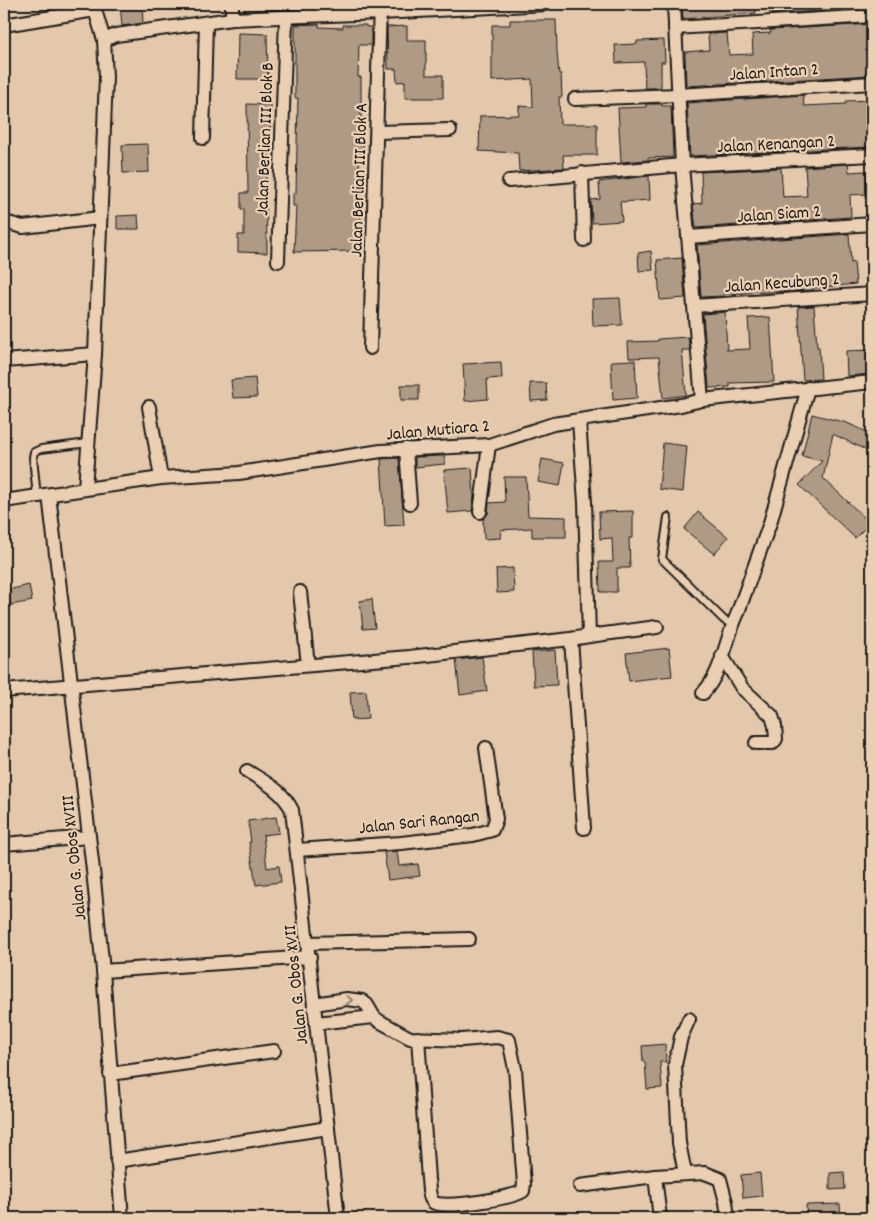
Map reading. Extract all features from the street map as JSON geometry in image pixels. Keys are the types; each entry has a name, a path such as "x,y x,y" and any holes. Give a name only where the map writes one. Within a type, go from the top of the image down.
{"street":[{"path":"232,4 232,19"},
{"path":"104,40 116,35 232,19 286,17 381,8 546,4"},
{"path":"674,4 682,165 702,400"},
{"path":"4,25 95,7 104,40 106,77 95,354 85,488"},
{"name":"Jalan Berlian III Blok A","path":"370,348 381,8"},
{"path":"675,28 872,16"},
{"name":"Jalan Berlian III Blok B","path":"278,261 286,17"},
{"path":"203,138 206,23"},
{"name":"Jalan Intan 2","path":"575,99 678,95 872,83"},
{"path":"377,132 450,130"},
{"name":"Jalan Kenangan 2","path":"509,181 682,165 872,155"},
{"path":"582,173 584,240"},
{"path":"4,220 23,228 100,218"},
{"name":"Jalan Siam 2","path":"688,237 872,224"},
{"name":"Jalan Kecubung 2","path":"694,306 872,294"},
{"path":"4,361 95,354"},
{"name":"Jalan Mutiara 2","path":"4,501 161,478 239,474 381,451 489,445 553,424 681,405 702,400 872,382"},
{"path":"703,693 712,684 718,672 732,624 737,615 770,523 808,388"},
{"path":"149,407 161,478"},
{"path":"580,421 585,502 589,636"},
{"path":"480,512 489,445"},
{"path":"406,449 410,504"},
{"name":"Jalan G. Obos XVIII","path":"43,496 71,685 89,837 103,971 122,1218"},
{"path":"300,592 308,665"},
{"path":"4,691 409,657 571,639 657,627"},
{"path":"571,639 584,828"},
{"path":"722,656 742,688 772,716 776,726 776,739 773,742 756,743"},
{"name":"Jalan Sari Rangan","path":"297,850 401,843 473,835 492,830 496,819 486,748"},
{"name":"Jalan G. Obos XVII","path":"247,771 280,792 288,800 292,810 338,1218"},
{"path":"4,844 89,837"},
{"path":"308,943 469,940"},
{"path":"103,971 310,957"},
{"path":"314,1004 355,999 367,1005 374,1017 410,1038 418,1038 462,1040 497,1038 509,1040 515,1069 523,1191 511,1196 455,1205 438,1205 434,1202 430,1196 428,1179 418,1038"},
{"path":"316,1023 374,1017"},
{"path":"685,1173 679,1144 675,1065 681,1037 688,1019"},
{"path":"110,1074 274,1051"},
{"path":"117,1161 328,1128"},
{"path":"580,1186 655,1176 705,1173 720,1179 728,1218"},
{"path":"655,1176 660,1218"}],"lane":[{"path":"43,496 32,457 34,452 41,449 88,443"},
{"path":"668,517 662,559 724,620 732,624"}],"building":[{"path":"120,4 142,4 143,23 122,26"},
{"path":"295,4 319,4 319,7 295,8"},
{"path":"682,4 756,4 756,13 683,19"},
{"path":"769,4 872,4 872,8 770,14"},
{"path":"510,20 556,20 562,97 559,97 560,124 597,124 597,155 563,155 564,168 519,171 518,153 479,151 480,116 519,115 519,106 533,107 532,79 492,81 492,25 510,25"},
{"path":"319,24 319,27 343,28 343,25 366,25 366,27 371,27 371,45 359,45 358,77 361,77 361,141 363,141 363,153 359,153 361,226 356,226 356,251 294,252 296,206 293,206 293,193 296,193 298,98 295,98 295,25"},
{"path":"872,24 872,75 686,86 685,52 709,50 708,34 727,33 729,55 753,54 752,34 771,33 770,30"},
{"path":"407,26 407,40 426,40 426,75 443,75 443,98 405,98 405,81 397,82 396,69 388,69 387,27"},
{"path":"238,33 267,34 268,79 237,79"},
{"path":"664,40 665,62 661,62 661,88 645,88 644,62 616,63 615,45 637,44 637,41"},
{"path":"803,95 804,106 846,104 846,101 872,100 872,129 868,129 869,147 690,156 687,103"},
{"path":"247,104 271,105 269,162 266,162 267,253 238,252 238,235 244,235 244,209 241,209 241,193 248,193"},
{"path":"646,104 671,106 673,157 621,162 618,108 646,107"},
{"path":"148,144 149,172 123,173 122,145"},
{"path":"848,164 849,172 866,171 867,194 850,195 851,217 696,228 693,204 702,203 701,172 781,168 783,197 807,196 805,167"},
{"path":"649,176 650,200 620,202 622,221 592,223 591,200 600,199 599,182"},
{"path":"138,215 139,229 117,229 117,216"},
{"path":"849,234 851,263 854,262 856,284 814,288 813,290 724,294 724,296 701,297 697,245"},
{"path":"651,251 653,270 639,271 638,253"},
{"path":"682,258 685,298 660,300 657,260"},
{"path":"620,298 622,325 593,326 592,299"},
{"path":"814,306 821,379 803,380 798,307"},
{"path":"725,312 727,350 750,349 748,318 770,317 774,382 730,383 730,387 709,388 703,314"},
{"path":"688,337 690,350 682,350 686,395 663,398 659,357 629,358 628,342"},
{"path":"872,350 872,374 847,376 846,351"},
{"path":"635,360 637,398 613,400 611,361"},
{"path":"501,362 502,378 487,379 488,399 465,401 463,364"},
{"path":"255,378 257,397 233,398 231,380"},
{"path":"530,383 546,383 547,400 531,401"},
{"path":"401,385 419,385 419,400 401,400"},
{"path":"812,414 847,423 872,434 872,453 833,434 823,478 870,523 855,538 799,485 822,461 802,456"},
{"path":"663,443 687,446 683,492 659,489"},
{"path":"444,456 445,464 415,467 415,457"},
{"path":"399,458 404,525 385,526 381,459"},
{"path":"542,459 564,463 560,486 538,482"},
{"path":"472,468 474,496 472,511 448,513 444,470"},
{"path":"504,477 526,477 528,516 566,517 566,537 532,537 532,528 500,530 501,538 484,539 483,519 488,514 489,503 505,502"},
{"path":"633,511 633,538 629,538 630,568 617,568 617,592 600,592 599,562 613,562 612,538 600,539 599,512"},
{"path":"698,512 728,537 714,554 684,529"},
{"path":"513,568 514,592 497,593 496,569"},
{"path":"29,585 32,601 11,605 8,590"},
{"path":"372,599 375,628 363,629 360,601"},
{"path":"669,648 672,676 629,681 626,653"},
{"path":"555,650 557,685 534,686 532,652"},
{"path":"482,657 487,691 460,695 456,660"},
{"path":"366,691 368,719 352,720 350,692"},
{"path":"276,817 279,833 263,835 267,868 279,866 281,882 256,885 249,842 251,842 248,821"},
{"path":"397,851 399,866 418,864 420,876 388,880 384,852"},
{"path":"665,1044 666,1062 660,1062 662,1088 647,1089 642,1046"},
{"path":"844,1172 845,1189 830,1190 830,1173"},
{"path":"760,1173 762,1196 743,1198 741,1175"},
{"path":"840,1204 841,1218 807,1218 806,1205"}]}
